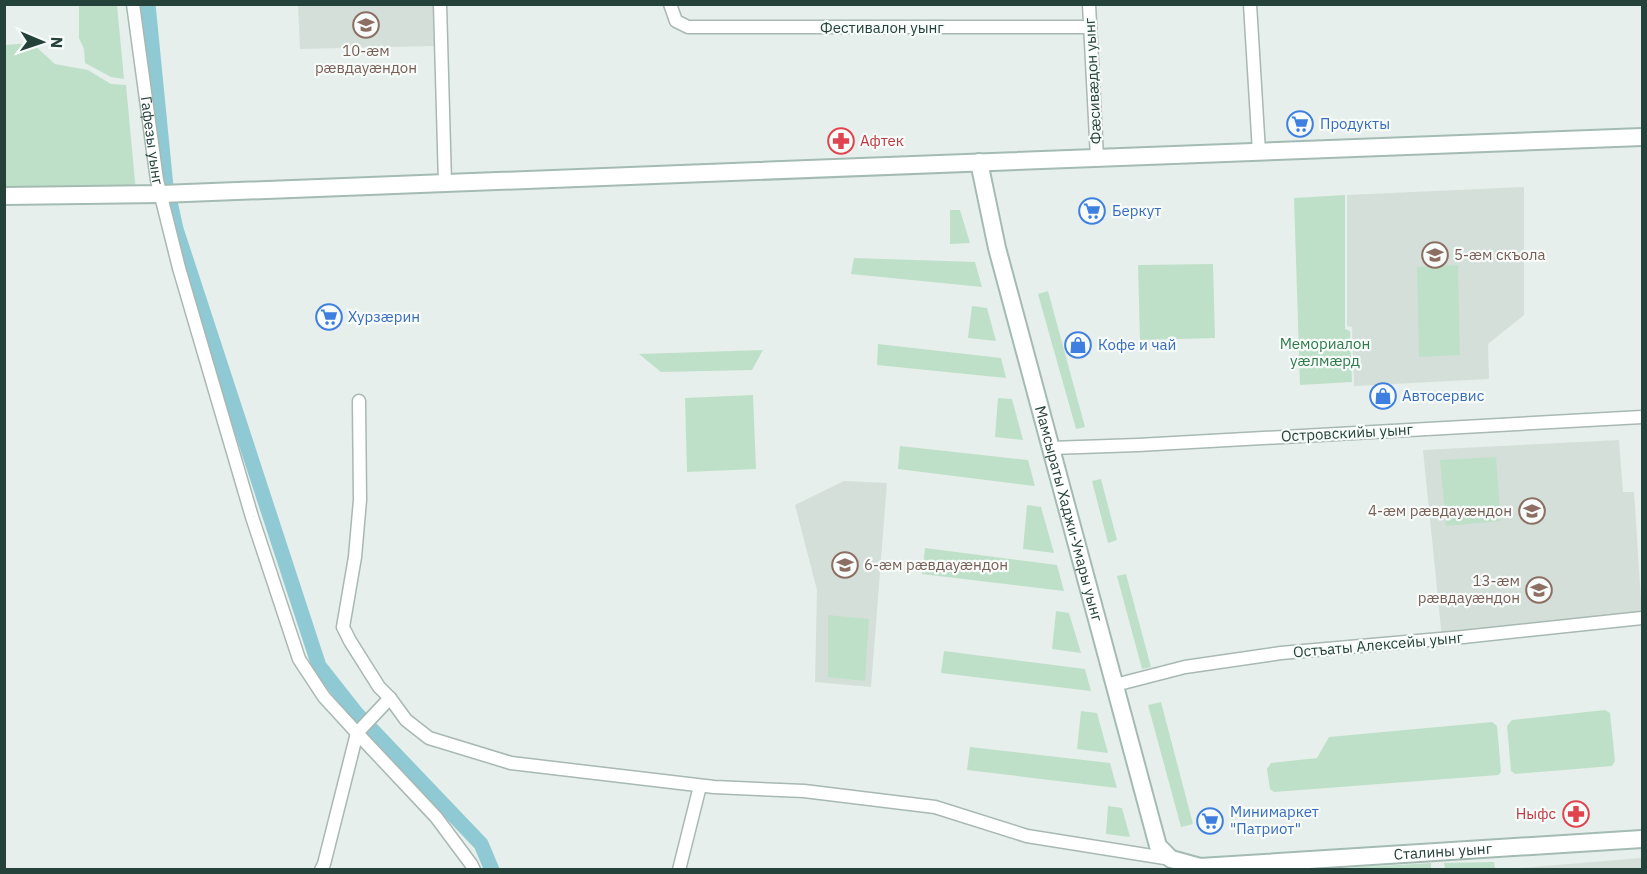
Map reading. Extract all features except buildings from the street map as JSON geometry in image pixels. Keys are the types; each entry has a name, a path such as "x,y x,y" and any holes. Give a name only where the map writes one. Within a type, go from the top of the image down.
{"street":[{"name":"Гафезы уынг","path":"4,196 161,194 157,180 133,4"},
{"path":"440,4 445,183"},
{"name":"Фестивалон уынг","path":"670,4 676,21 688,27 1090,27"},
{"name":"Фæсивæдон уынг","path":"1089,4 1097,158"},
{"path":"1250,4 1259,152"},
{"path":"474,870 436,817 359,731 324,697 299,659 252,517 179,268 161,194 1642,138"},
{"name":"Мамсыраты Хаджи-Умары уынг","path":"979,162 997,248 1158,846 1171,858"},
{"path":"359,401 359,512 356,557 343,627 386,702 429,738 511,763 700,786 804,791 935,807 1027,836 1171,858"},
{"name":"Островскийы уынг","path":"1051,448 1642,417"},
{"name":"Остъаты Алексейы уынг","path":"1115,685 1185,667 1281,653 1642,618"},
{"path":"321,870 359,731 386,702"},
{"path":"679,870 700,786"},
{"name":"Сталины уынг","path":"1171,858 1200,867 1642,839"}],"shaded area":[{"name":"10-æм рӕвдауӕндон","path":"298,5 433,5 434,46 300,49"},
{"name":"5-æм скъола","path":"1524,187 1524,315 1488,344 1489,379 1354,386 1352,327 1347,326 1347,195"},
{"path":"1619,440 1623,492 1634,492 1642,615 1442,638 1423,450"},
{"name":"6-æм рӕвдауӕндон","path":"844,481 887,483 871,687 815,682 817,590 795,505"},
{"path":"1642,858 1642,869 1508,869"}],"green space":[{"path":"79,5 117,5 124,79 111,77 85,63 84,49 79,38"},
{"path":"32,43 55,64 88,70 111,84 126,85 136,192 5,203 5,45"},
{"name":"Мемориалон уæлмæрд","path":"1345,195 1345,329 1350,331 1352,382 1300,385 1294,198"},
{"path":"950,210 960,210 970,243 950,244"},
{"path":"854,258 975,262 982,287 851,274"},
{"path":"1213,264 1215,338 1140,340 1138,265"},
{"path":"1458,265 1460,355 1419,357 1417,267"},
{"path":"1048,291 1085,427 1076,429 1038,294"},
{"path":"972,306 987,308 996,341 968,338"},
{"path":"878,344 1001,358 1006,378 877,365"},
{"path":"763,350 752,370 661,372 639,354"},
{"path":"753,395 756,469 687,472 685,398"},
{"path":"998,398 1012,399 1023,440 995,437"},
{"path":"900,446 1028,460 1035,486 898,469"},
{"path":"1496,457 1501,521 1446,526 1440,460"},
{"path":"1101,479 1117,540 1108,543 1092,481"},
{"path":"1027,505 1041,507 1054,553 1023,549"},
{"path":"925,548 1057,565 1064,591 922,574"},
{"path":"1126,574 1151,667 1142,669 1117,576"},
{"path":"1056,611 1069,613 1081,653 1052,649"},
{"path":"828,615 869,619 865,681 828,677"},
{"path":"944,651 1085,669 1091,691 941,673"},
{"path":"1161,702 1193,824 1181,827 1148,705"},
{"path":"1605,710 1610,713 1615,761 1612,766 1515,774 1511,771 1507,726 1512,720"},
{"path":"1081,711 1097,713 1108,753 1077,749"},
{"path":"1492,722 1497,726 1501,772 1498,775 1274,792 1270,789 1267,769 1271,763 1317,758 1329,737"},
{"path":"970,747 1110,763 1117,788 967,770"},
{"path":"1108,806 1122,808 1130,837 1106,834"},
{"path":"1494,862 1495,869 1445,869 1444,863"},
{"path":"1431,863 1431,870 1348,870 1348,868"}],"waterway":[{"path":"148,4 166,187"},
{"path":"171,206 176,229 319,666 356,713 481,844 492,870"}],"place":[{"name":"10-æм рӕвдауӕндон","path":"366,25"},
{"name":"Продукты","path":"1300,124"},
{"name":"Афтек","path":"841,141"},
{"name":"Беркут","path":"1092,211"},
{"name":"5-æм скъола","path":"1435,255"},
{"name":"Хурзæрин","path":"329,317"},
{"name":"Кофе и чай","path":"1078,345"},
{"name":"Автосервис","path":"1383,396"},
{"name":"4-æм рӕвдауӕндон","path":"1532,511"},
{"name":"6-æм рӕвдауӕндон","path":"845,565"},
{"name":"13-æм рӕвдауӕндон","path":"1539,590"},
{"name":"Ныфс","path":"1576,814"},
{"name":"Минимаркет \"Патриот\"","path":"1210,821"}]}
